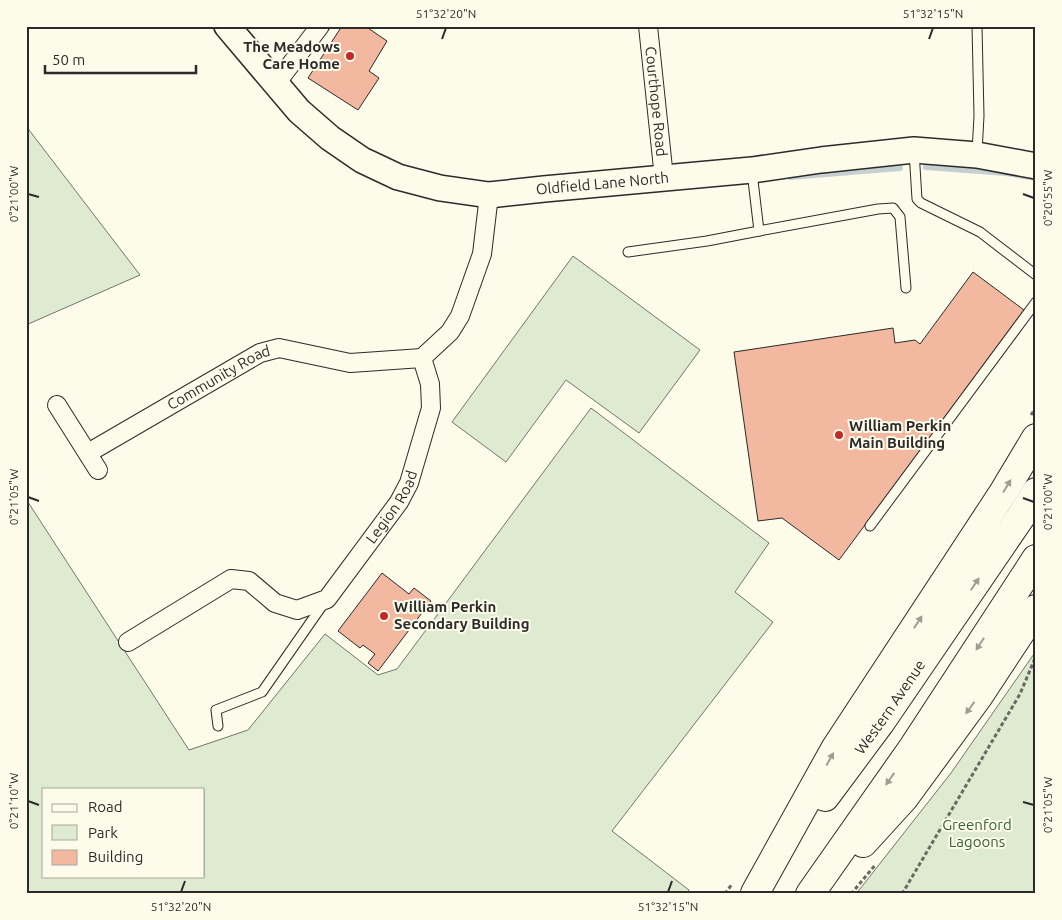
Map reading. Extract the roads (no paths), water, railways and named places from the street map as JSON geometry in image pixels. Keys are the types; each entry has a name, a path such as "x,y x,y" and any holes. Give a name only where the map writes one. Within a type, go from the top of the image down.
{"highway":[{"path":"754,893 835,750 1003,493 1036,438"},
{"name":"Western Avenue","path":"754,893 880,722 1036,492"},
{"path":"810,894 914,746 1036,559"},
{"path":"817,894 904,798 978,697 1036,609"}],"street":[{"name":"Oldfield Lane North","path":"227,26 298,110 330,138 362,160 406,179 440,188 489,196 752,170 820,160 914,150 977,155 1036,166"},
{"path":"275,84 320,26"},
{"name":"Courthope Road","path":"648,26 664,178"},
{"path":"422,358 450,332 460,316 482,254 489,196"},
{"name":"Community Road","path":"88,453 260,353 279,348 350,363 422,358"},
{"name":"Legion Road","path":"327,599 399,502 409,483 431,408 430,384 422,358"},
{"path":"58,405 98,470"},
{"path":"128,642 231,580 249,581 275,603 297,610 327,599"}],"lane":[{"path":"976,26 979,116 977,155"},
{"path":"914,150 917,199 921,203 980,232 1036,276"},
{"path":"752,170 759,231"},
{"path":"628,252 707,241 878,209 893,208 900,217 906,288"},
{"path":"870,526 1036,302"},
{"path":"218,726 216,710 262,692 327,599"}],"waterway":[{"path":"926,167 1006,173 1036,178"},
{"path":"790,177 900,168"}],"place":[{"name":"The Meadows Care Home","path":"350,56"},
{"name":"William Perkin Main Building","path":"839,435"},
{"name":"William Perkin Secondary Building","path":"384,616"}],"park label":[{"name":"Greenford Lagoons","path":"977,834"}]}
